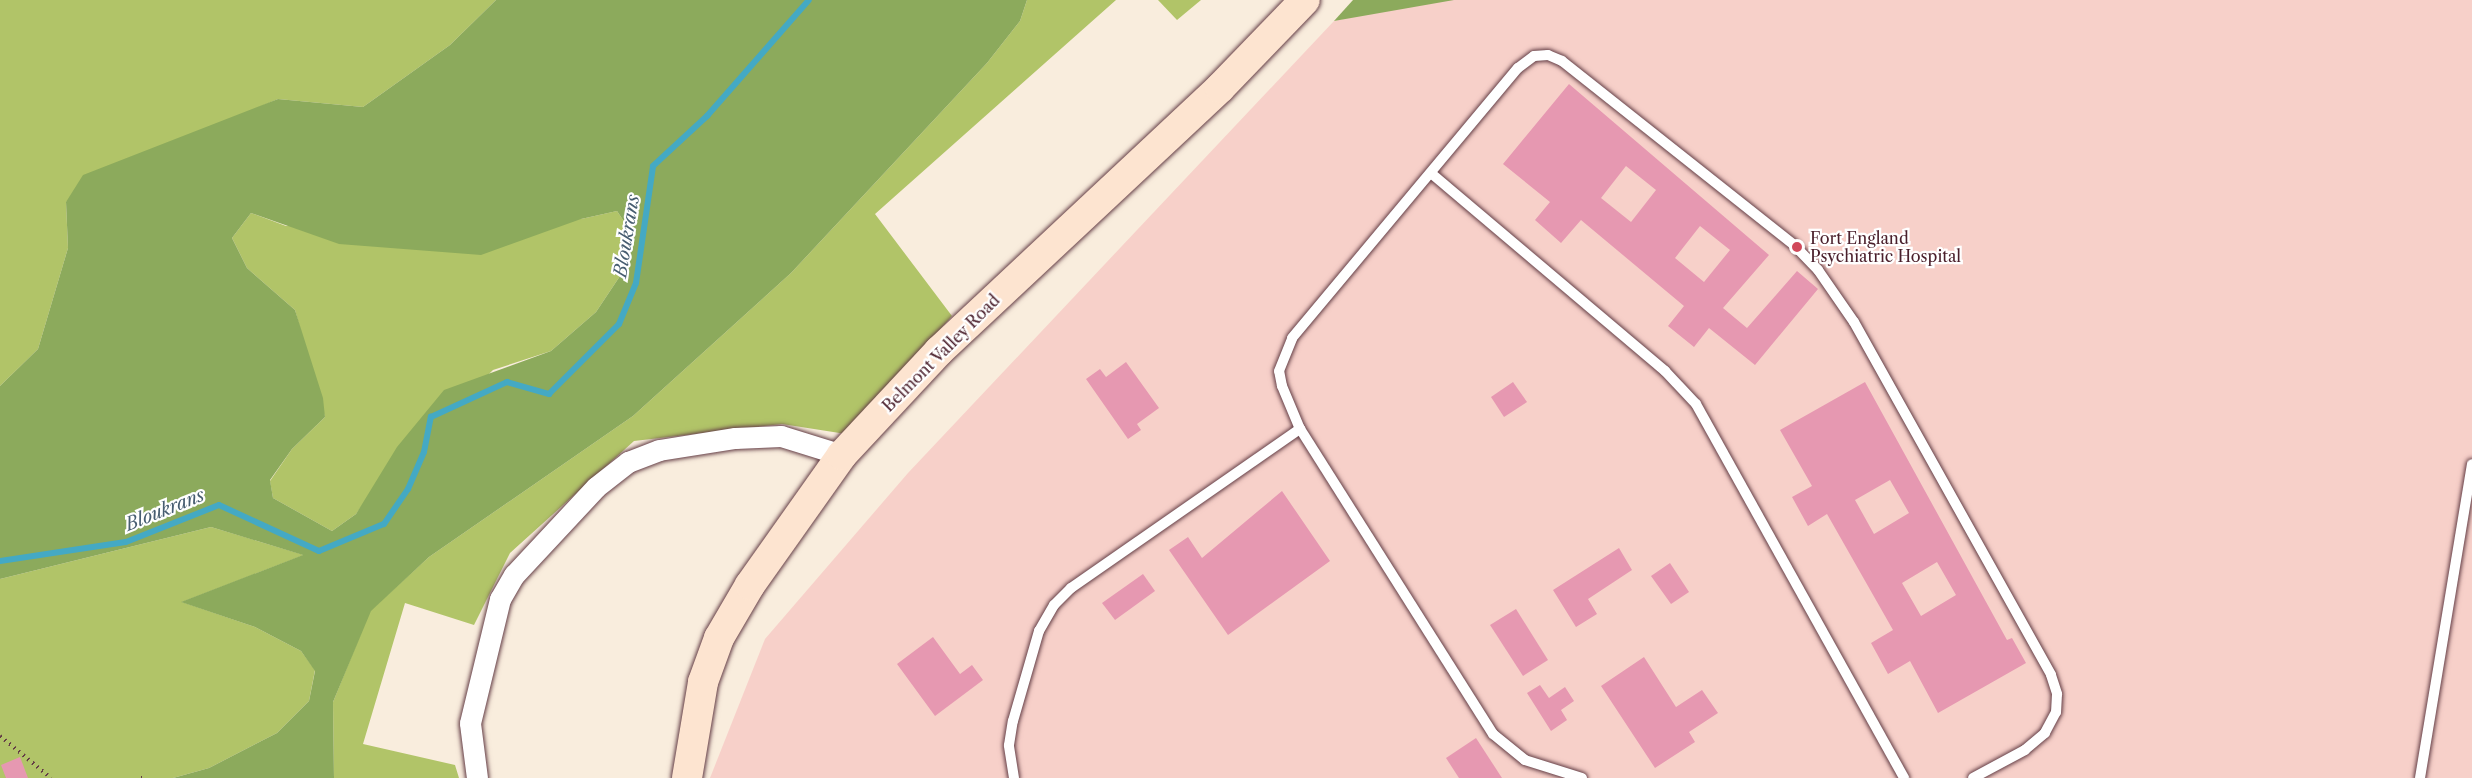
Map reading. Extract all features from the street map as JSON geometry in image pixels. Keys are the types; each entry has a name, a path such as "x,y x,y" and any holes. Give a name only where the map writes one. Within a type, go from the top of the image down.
{"street":[{"name":"Belmont Valley Road","path":"687,778 703,682 719,638 750,585 842,455 939,351 1220,88 1305,0"},
{"path":"477,778 470,723 500,599 514,574 596,487 628,462 659,450 735,438 781,436 842,455"}],"lane":[{"path":"1582,778 1525,760 1493,735 1300,429 1282,386 1282,355 1321,301 1432,174 1518,68 1534,56 1548,55 1562,61 1794,245 1818,270 1854,322 2050,675 2057,694 2056,712 2045,733 2025,750 1974,778"},
{"path":"1432,174 1665,371 1696,404 1904,778"},
{"path":"1014,778 1009,745 1013,721 1040,631 1054,605 1071,588 1300,429"},
{"path":"2420,778 2472,464"}],"path":[{"path":"0,736 51,778"}],"shaded area":[{"name":"Fort England Psychiatric Hospital","path":"1431,0 2472,0 2472,778 710,778 765,639 908,473 1334,21"}],"green space":[{"path":"0,0 496,0 450,45 363,107 278,99 217,125 66,202 68,248 38,349 0,386"},
{"path":"496,0 1027,0 1020,21 987,63 791,273 633,416 429,557 371,611 333,702 334,778 173,778 209,768 277,733 309,701 315,671 301,651 255,627 181,602 303,555 211,527 0,579 0,386 38,349 68,248 66,202 83,175 278,99 363,107 450,45","holes":["617,211 625,223 630,261 596,312 551,351 444,390 397,447 356,514 332,531 273,498 270,480 292,449 325,417 323,398 295,310 247,268 232,238 251,213 339,244 481,255 581,219"]},
{"path":"1027,0 1116,0 875,214 952,316 846,434 782,424 634,441 510,553 474,625 405,603 363,744 455,765 459,778 334,778 333,702 370,611 429,557 633,416 791,273 987,63 1020,21"},
{"path":"1158,0 1201,0 1177,20"},
{"path":"1353,0 1454,0 1334,21"},
{"path":"617,211 625,223 630,261 596,312 551,351 493,370 375,487 356,514 332,531 273,498 270,481 292,449 325,417 295,310 247,268 232,238 251,213 286,226 581,219"},
{"path":"211,527 304,555 182,602 255,627 301,651 315,670 309,701 277,733 209,768 173,778 0,778 0,579"}],"building":[{"path":"1569,84 1769,255 1723,308 1747,328 1797,271 1818,289 1755,365 1709,328 1694,347 1668,326 1684,306 1581,220 1561,243 1535,220 1550,202 1503,164","holes":["1626,166 1656,190 1631,222 1601,198","1700,226 1730,250 1704,282 1675,258"]},
{"path":"1126,362 1159,408 1137,424 1141,430 1128,439 1086,379 1100,369 1106,377"},
{"path":"1513,382 1527,402 1504,417 1491,397"},
{"path":"1865,382 2007,640 2012,638 2026,663 1938,713 1910,661 1888,674 1871,643 1893,630 1827,514 1808,526 1792,497 1812,486 1780,430","holes":["1890,480 1909,513 1874,534 1855,500","1937,562 1956,595 1921,616 1902,583"]},
{"path":"1282,491 1330,561 1228,635 1169,550 1188,537 1202,558"},
{"path":"1619,548 1632,570 1588,599 1597,614 1576,627 1553,590"},
{"path":"1670,563 1689,592 1671,604 1651,576"},
{"path":"1143,574 1155,591 1115,620 1102,603"},
{"path":"1516,609 1548,660 1523,676 1490,625"},
{"path":"933,637 960,674 972,665 983,680 935,716 897,664"},
{"path":"1644,657 1676,707 1702,690 1718,713 1689,732 1695,742 1655,768 1601,686"},
{"path":"1540,685 1549,698 1565,687 1574,701 1561,710 1567,720 1551,731 1527,693"},
{"path":"1476,738 1502,778 1459,778 1446,758"},
{"path":"20,757 28,778 6,778 1,765"}],"waterway":[{"name":"Bloukrans","path":"0,561 126,542 219,505 319,551 384,524 408,489 424,452 431,417 507,382 549,394 619,324 636,283 653,166 707,116 809,0"}],"place":[{"name":"Fort England Psychiatric Hospital","path":"1797,247"}]}
